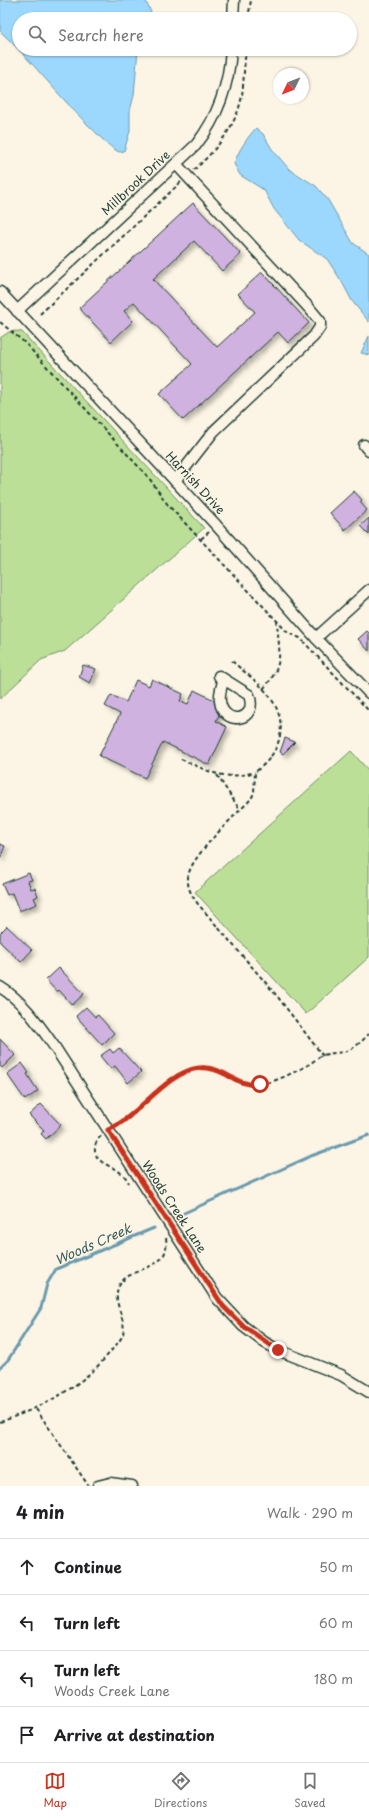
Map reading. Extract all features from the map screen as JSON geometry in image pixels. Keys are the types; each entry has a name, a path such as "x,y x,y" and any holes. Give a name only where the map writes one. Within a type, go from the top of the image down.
{"street":[{"path":"233,12 234,0"},
{"name":"Millbrook Drive","path":"17,311 196,145 215,116 227,84 230,56"},
{"path":"175,481 214,432 314,336 320,327 320,321 310,309 176,164"},
{"name":"Harnish Drive","path":"0,292 216,525 316,638 369,693"},
{"path":"316,638 369,590"},
{"name":"Woods Creek Lane","path":"0,987 20,1003 37,1022 54,1046 217,1298 231,1315 253,1334 278,1350 341,1375 369,1392"},
{"path":"98,1486 110,1483 132,1486"}],"path":[{"path":"249,12 251,0"},
{"path":"0,322 25,343 52,372 149,478 168,505 288,633 300,638 369,711"},
{"path":"263,689 276,674 279,663 277,621"},
{"path":"182,759 217,775 226,777 256,772 272,756 280,738 280,721 278,712 271,699 263,689 232,660"},
{"path":"256,772 254,792 251,798 207,845 189,870 188,886 191,894 198,904 277,996 323,1056"},
{"path":"217,775 240,810"},
{"path":"131,1185 122,1174 101,1162 96,1157 95,1149 97,1140 108,1130 126,1121 161,1088 189,1070 211,1068 244,1084 252,1085 285,1077 323,1056 346,1052 354,1048 369,1034"},
{"path":"0,1422 36,1409 78,1384 108,1355 120,1340 123,1333 123,1323 117,1302 120,1286 126,1278 154,1265 160,1259 167,1246 165,1233"},
{"path":"36,1409 89,1486"}],"green space":[{"path":"9,332 22,332 204,528 65,651 41,660 0,699 0,338"},
{"path":"351,751 369,771 369,957 306,1014 195,892"}],"water":[{"path":"0,0 145,0 151,12 12,12 12,44 0,31"},
{"path":"24,56 137,56 134,95 130,111 130,131 124,151 119,152 110,146 76,113"},
{"path":"256,128 263,134 272,149 289,169 316,186 328,200 353,243 369,254 369,322 352,301 327,259 299,240 274,209 264,190 240,175 234,164 243,145"},
{"path":"369,336 369,355 361,353"}],"building":[{"path":"193,203 241,254 222,271 194,241 153,279 217,347 255,312 238,294 262,272 309,323 288,343 278,332 183,420 159,394 192,364 134,302 124,311 133,321 111,342 79,308"},
{"path":"354,491 362,500 360,502 367,510 345,530 330,513"},
{"path":"369,518 369,535 360,526"},
{"path":"367,631 369,633 369,651 358,639"},
{"path":"83,665 96,669 90,683 79,677"},
{"path":"152,679 183,694 180,701 188,704 194,690 224,705 216,721 227,727 209,765 163,742 145,778 99,756 120,714 105,706 111,695 126,702 136,680 149,686"},
{"path":"285,738 295,742 283,754 280,752"},
{"path":"0,844 5,846 0,859"},
{"path":"29,873 32,880 28,881 31,889 35,888 38,896 34,898 37,904 19,911 12,893 7,895 2,884"},
{"path":"7,926 32,950 21,962 0,942 0,933"},
{"path":"59,968 84,994 72,1005 59,990 57,992 46,980"},
{"path":"86,1007 95,1017 98,1015 114,1033 102,1045 76,1016"},
{"path":"0,1039 15,1055 2,1068 0,1066"},
{"path":"119,1048 141,1072 128,1083 115,1066 111,1069 100,1056 110,1049 113,1053"},
{"path":"22,1063 38,1091 25,1100 7,1074"},
{"path":"41,1104 61,1125 46,1139 41,1134 44,1130 29,1115"}],"waterway":[{"name":"Woods Creek","path":"184,1213 311,1156 369,1135"},
{"name":"Woods Creek","path":"0,1368 8,1360 41,1308 47,1284 56,1269 154,1228"}],"route":[{"path":"260,1084 244,1084 220,1071 211,1068 189,1070 161,1088 126,1121 108,1130 223,1306 243,1326 264,1342 278,1350"}]}
